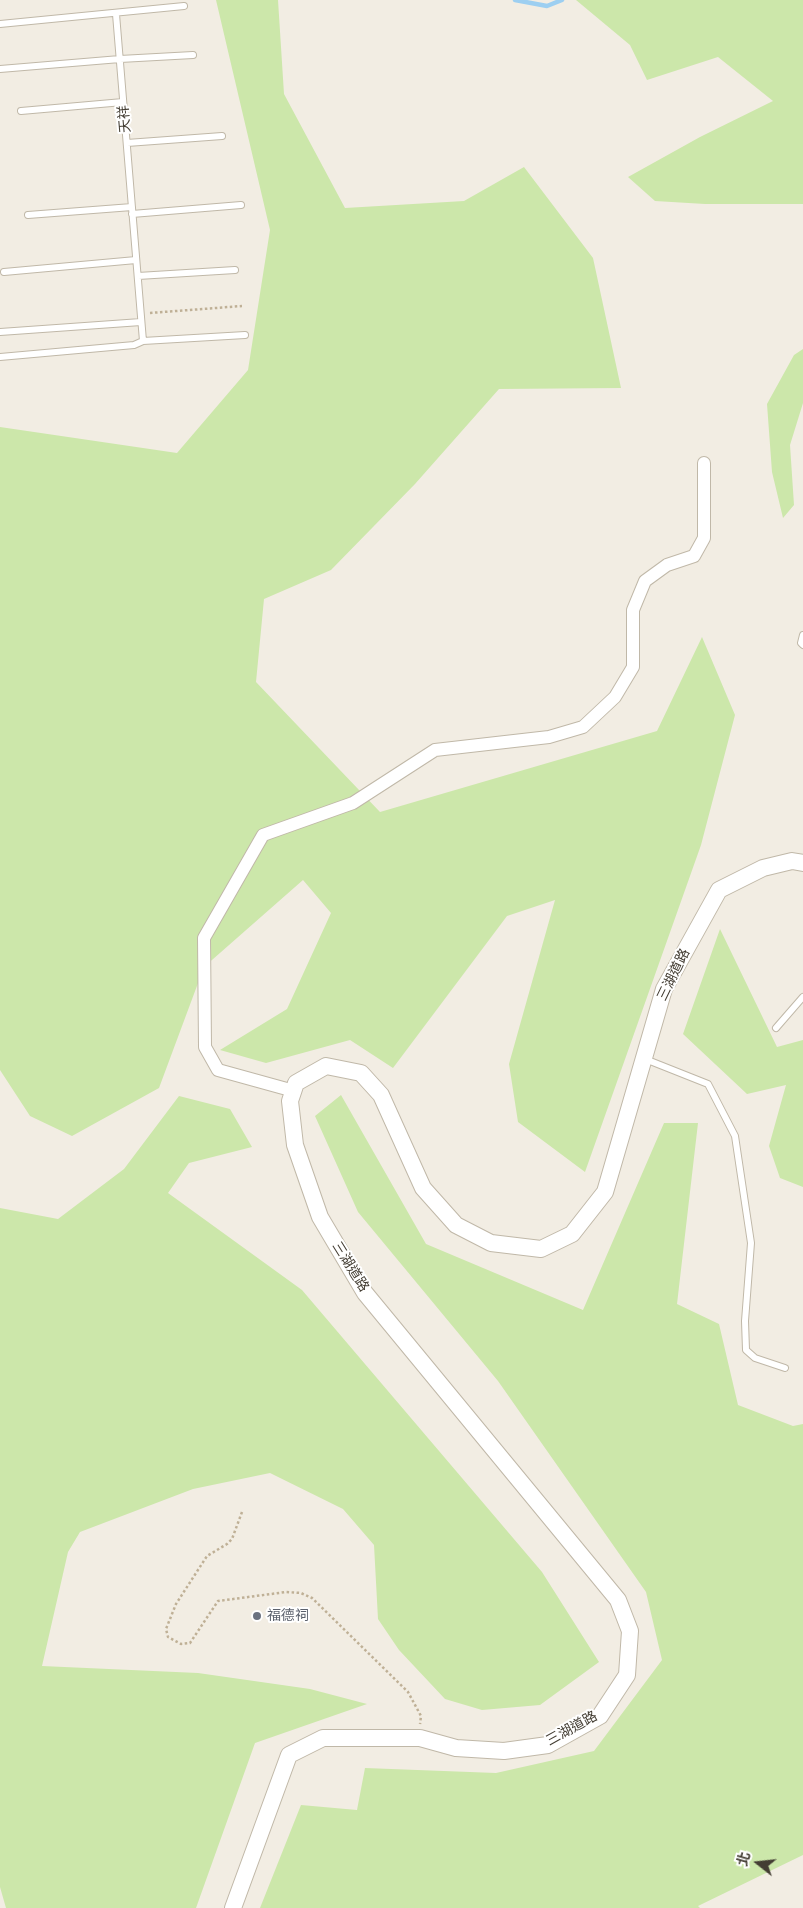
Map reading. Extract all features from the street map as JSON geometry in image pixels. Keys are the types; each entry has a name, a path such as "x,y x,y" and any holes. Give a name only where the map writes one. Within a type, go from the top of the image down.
{"street":[{"path":"294,1091 218,1070 205,1047 204,938 263,835 353,803 435,750 549,737 582,727 615,697 633,667 633,610 645,581 667,564 694,556 704,538 704,463"},
{"name":"三湖道路","path":"234,1908 289,1755 323,1738 420,1738 456,1748 504,1751 548,1745 600,1716 627,1675 630,1631 618,1600 365,1293 320,1217 295,1145 290,1101 296,1083 326,1066 361,1073 381,1096 423,1188 456,1225 492,1243 541,1249 572,1234 605,1192 664,989 719,890 763,868 792,861 803,864"}],"lane":[{"path":"0,24 184,6"},
{"name":"天祥","path":"116,14 143,341"},
{"path":"0,69 192,55"},
{"path":"21,111 123,102"},
{"path":"127,143 222,136"},
{"path":"28,215 241,205"},
{"path":"4,272 136,260"},
{"path":"138,276 235,270"},
{"path":"0,332 141,322"},
{"path":"0,357 134,345 143,341 245,335"},
{"path":"803,635 801,643 803,645"},
{"path":"776,1028 803,997"},
{"path":"644,1058 708,1084 734,1136 751,1243 745,1321 746,1350 755,1358 784,1368"}],"path":[{"path":"141,314 242,306"},
{"path":"242,1512 232,1539 207,1556 176,1604 166,1630 168,1637 181,1644 190,1643 218,1601 286,1592 301,1593 312,1598 408,1692 420,1716 420,1738"}],"green space":[{"path":"216,0 278,0 284,94 345,208 464,201 524,167 593,258 621,388 499,389 415,484 331,570 264,599 256,682 380,812 657,731 702,637 735,715 701,845 585,1172 518,1122 509,1064 555,900 507,916 393,1068 350,1040 266,1063 220,1050 287,1009 331,913 303,880 204,967 159,1088 72,1136 30,1116 0,1070 0,427 177,453 248,370 270,230"},
{"path":"576,0 803,0 803,204 705,204 655,201 628,177 700,137 773,101 718,57 647,80 630,45"},
{"path":"803,349 803,403 790,445 794,505 783,518 772,472 767,404 794,355"},
{"path":"720,929 777,1047 803,1040 803,1187 780,1178 769,1146 786,1085 747,1094 683,1034"},
{"path":"341,1095 426,1244 583,1310 664,1123 698,1123 677,1304 719,1324 738,1405 793,1426 803,1424 803,1855 698,1906 700,1908 260,1908 301,1805 357,1810 365,1768 496,1773 594,1751 662,1660 646,1592 498,1381 358,1212 315,1116"},
{"path":"179,1096 230,1109 252,1147 189,1163 168,1193 302,1290 542,1572 599,1662 540,1705 482,1710 445,1699 399,1650 378,1619 374,1545 343,1509 270,1473 193,1489 80,1532 68,1552 42,1666 198,1673 310,1689 367,1704 255,1743 196,1908 6,1908 0,1887 0,1208 58,1219 124,1169"}],"waterway":[{"path":"515,0 547,6 562,0"}],"place":[{"name":"福德祠","path":"257,1616"}]}
